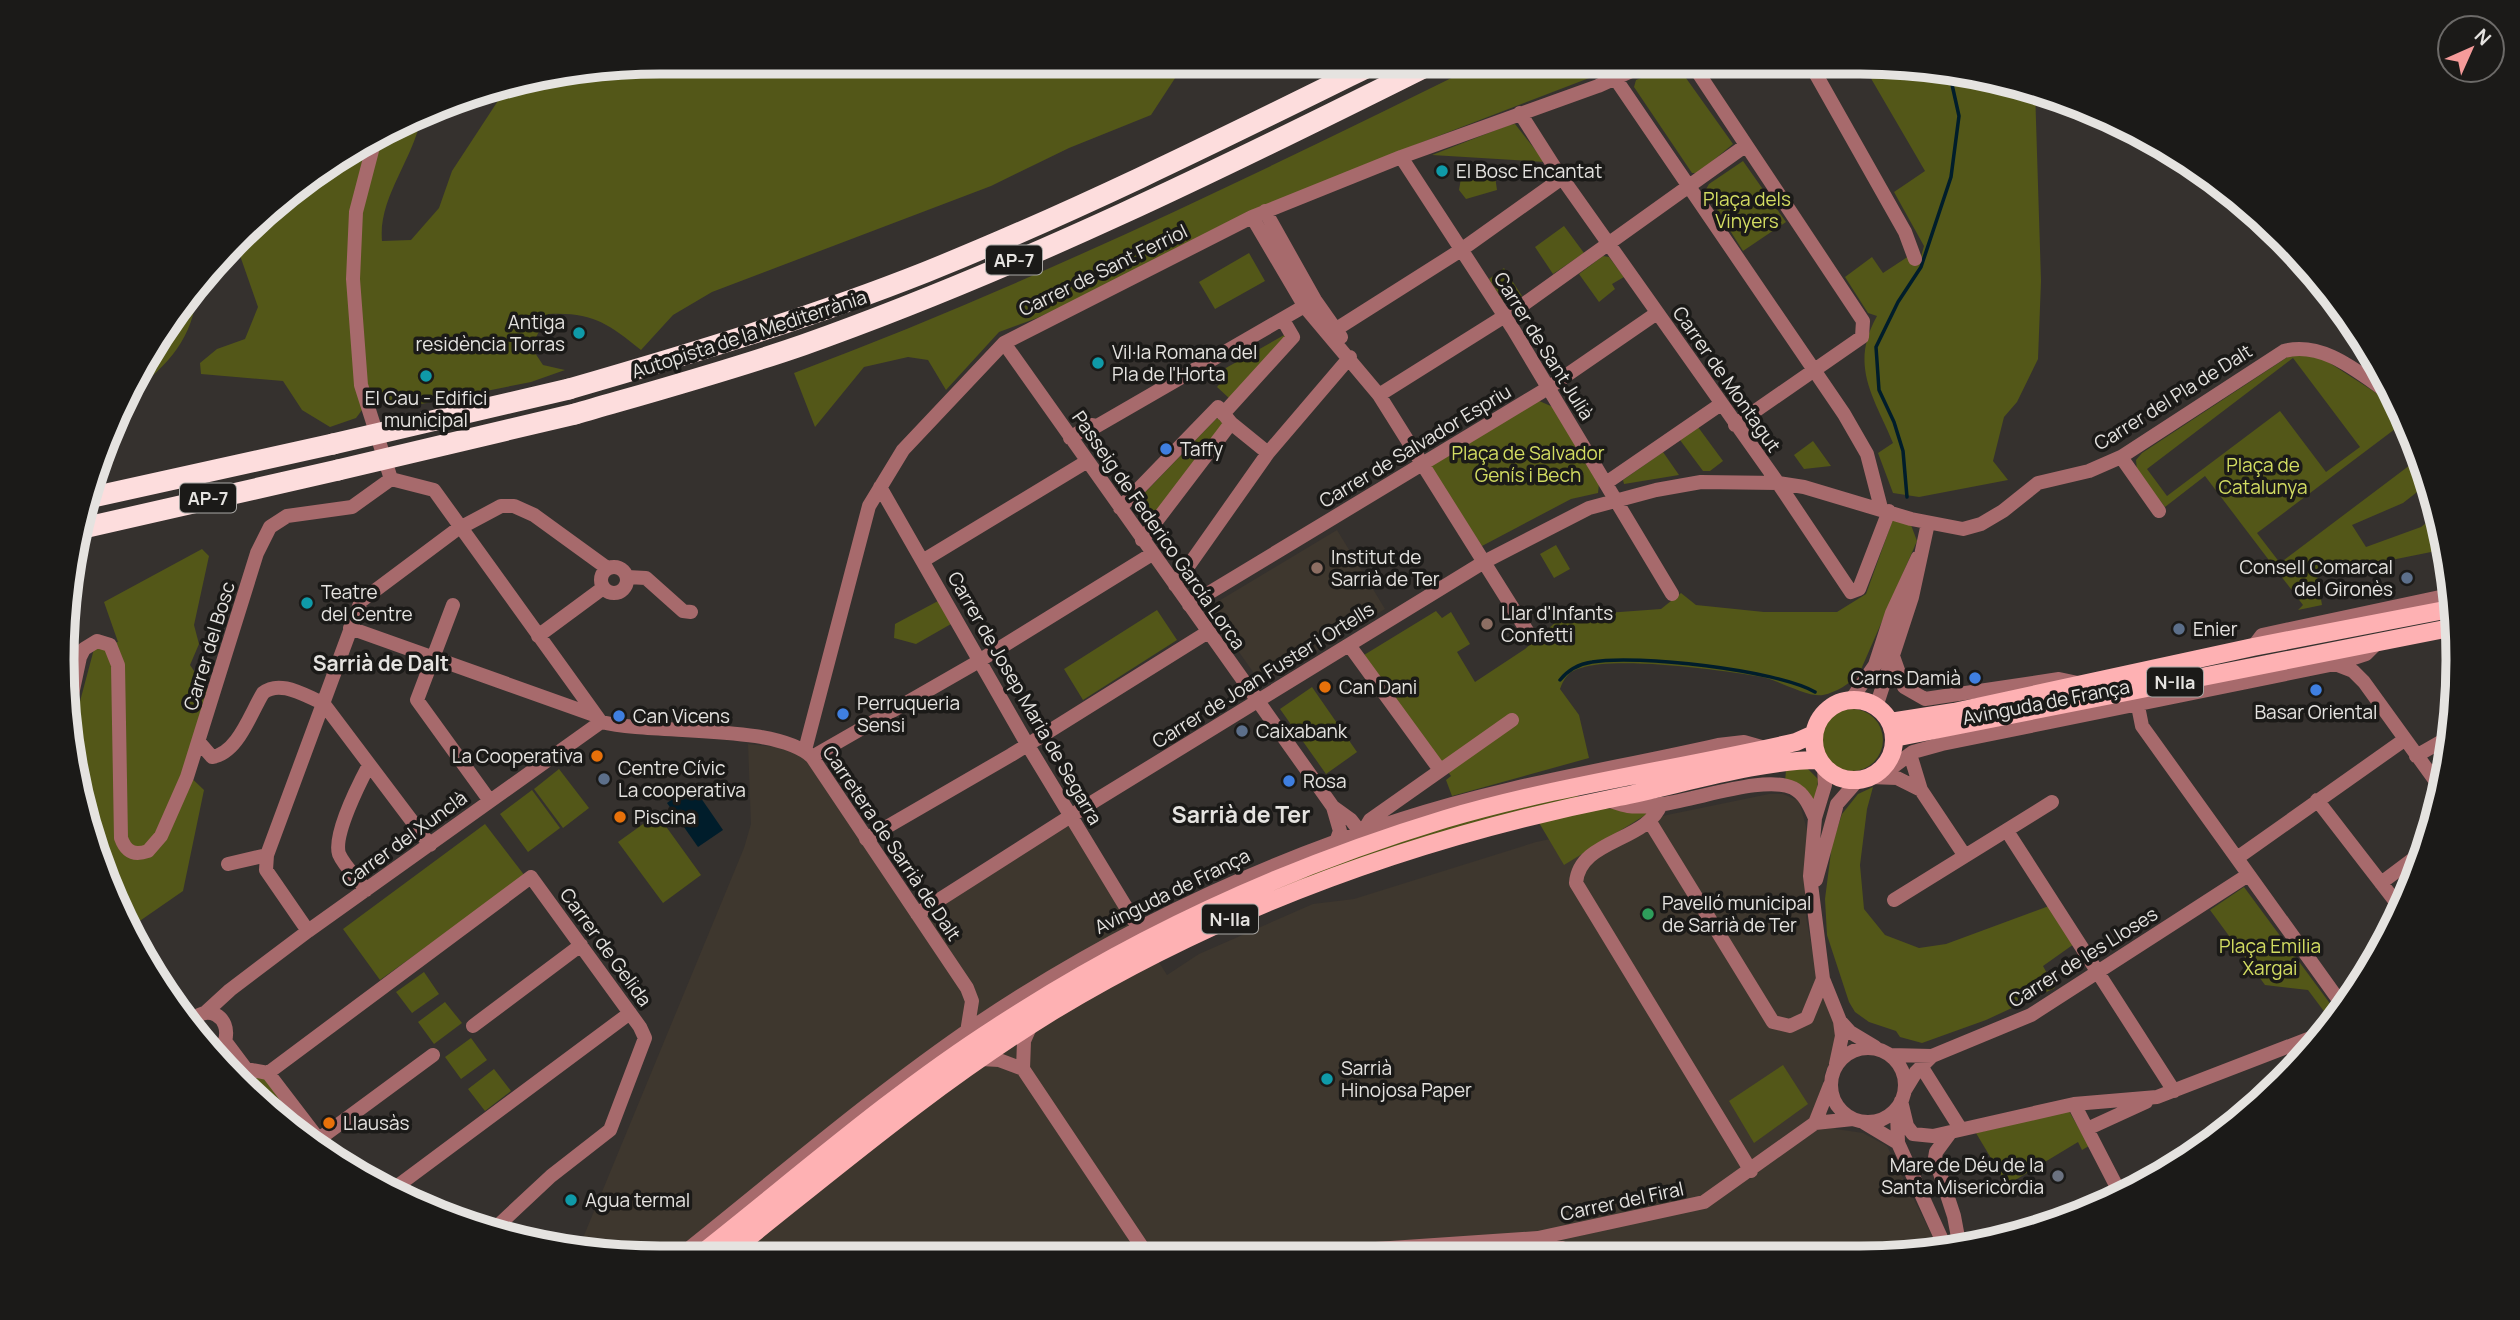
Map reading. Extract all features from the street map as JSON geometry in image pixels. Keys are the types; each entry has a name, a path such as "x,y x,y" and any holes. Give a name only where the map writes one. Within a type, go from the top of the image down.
{"highway":[{"name":"Autopista de la Mediterrània","path":"97,496 569,389 786,323 927,271 1062,213 1353,74"},
{"name":"Autopista de la Mediterrània","path":"89,527 575,414 803,345 1078,234 1411,74"}],"main road":[{"name":"Avinguda de França","path":"1892,730 1954,712 2082,684 2253,647 2444,610"},
{"name":"Avinguda de França","path":"1892,730 2445,628"},
{"path":"1821,763 1814,734 1827,710 1851,700 1876,707 1892,730 1886,767 1864,779"},
{"name":"Avinguda de França","path":"710,1246 995,1028 1123,951 1182,922 1291,873 1447,819 1535,796 1766,749 1796,742 1814,734"},
{"name":"N-IIa","path":"738,1246 981,1059 1031,1025 1156,955 1291,893 1420,846 1502,822 1766,767 1821,763 1838,778 1864,779"}],"street":[{"name":"Carrer de Sant Ferriol","path":"808,753 869,506 903,450 1003,343 1145,274 1258,214 1401,157 1624,74"},
{"path":"1699,74 1863,321 1863,337 1735,425"},
{"path":"1816,74 1905,232 1915,259"},
{"path":"1615,78 1844,414 1867,454 1885,510"},
{"name":"Carrer de Montagut","path":"1520,113 1562,178 1778,483 1851,592 1859,589 1885,510"},
{"path":"1379,395 1610,245 1745,146"},
{"path":"372,149 356,212 353,279 361,385 391,479 434,490 598,719"},
{"name":"Carrer de Sant Julià","path":"1401,157 1504,316 1672,594"},
{"path":"1338,328 1461,250 1562,178"},
{"path":"1258,214 1310,303 1379,395 1529,634"},
{"path":"1070,438 1091,425 1097,426 1180,375 1310,303"},
{"path":"1310,303 1338,328 1350,357"},
{"name":"Carrer de Salvador Espriu","path":"1189,605 1548,388 1657,313"},
{"path":"1142,540 1227,419 1293,337 1283,320"},
{"name":"Passeig de Federico García Lorca","path":"1003,343 1334,807 1362,832"},
{"name":"Carrer del Pla de Dalt","path":"1928,523 1972,528 2003,511 2038,483 2089,471 2121,457 2274,356 2295,348 2320,350 2379,387"},
{"path":"1175,586 1268,453 1350,357"},
{"path":"1606,483 1721,404"},
{"path":"1120,508 1218,407 1227,419 1268,453"},
{"path":"2121,457 2159,511"},
{"path":"924,560 1086,462"},
{"name":"Carrer del Bosc","path":"75,682 80,657 90,644 97,641 110,645 118,664 121,838 125,848 139,854 148,851 160,836 187,777 257,554 270,527 287,516 352,507 391,479"},
{"name":"Carrer de Joan Fuster i Ortells","path":"917,914 1484,562 1540,532 1617,499 1701,482 1778,483 1928,523"},
{"name":"Carrer de Josep Maria de Segarra","path":"880,486 1027,744 1138,928"},
{"path":"308,932 266,870 267,855 361,601 485,512 514,506 534,515 607,568 616,567 623,570 627,577 626,587 619,593 610,593 603,588 600,581 607,568"},
{"path":"1851,700 1875,665 1892,612 1919,555 1928,523"},
{"path":"808,753 980,659 1152,554"},
{"path":"1876,707 1919,572 1919,555"},
{"path":"627,577 646,578 683,611 691,612"},
{"path":"538,636 603,588"},
{"name":"Avinguda de França","path":"2253,647 2262,635 2442,596"},
{"path":"2409,603 2427,614"},
{"path":"453,605 417,700 489,801"},
{"name":"Carretera de Sarrià de Dalt","path":"350,628 598,719 646,730 733,734 777,740 808,753 967,989 972,1001 972,1015 967,1032"},
{"path":"866,839 1208,632"},
{"name":"Avinguda de França","path":"1886,767 1894,766 1910,754 2022,727 2138,706 2335,664 2366,654 2379,642"},
{"path":"1349,645 1440,770"},
{"name":"Avinguda de França","path":"1893,656 1904,687 1925,699 2059,679 2082,684"},
{"path":"2335,664 2353,671 2364,682 2434,779"},
{"path":"199,742 212,757 222,755 232,747 263,693 270,687 279,686 323,703 430,845"},
{"path":"2138,706 2142,726 2338,999"},
{"name":"Carrer del Xunclà","path":"196,1018 230,990 598,719"},
{"path":"1362,832 1370,820 1512,720"},
{"path":"2237,858 2404,740"},
{"path":"2416,756 2440,742"},
{"name":"Avinguda de França","path":"692,1246 998,1010 1138,928 1214,891 1362,832 1518,787 1718,745 1744,743 1766,749"},
{"path":"1910,754 1921,790 1965,856"},
{"path":"1821,763 1825,785 1815,818 1810,853 1823,979 1840,1021 1842,1037 1830,1085 1815,1123 1884,1118 1901,1099 1926,1061"},
{"path":"366,890 339,853 339,843 355,793 369,765"},
{"path":"1734,789 1766,767"},
{"path":"1813,891 1837,804 1864,779 1897,778 1921,790"},
{"path":"1606,799 1629,806 1661,804 1734,789 1780,785 1795,789 1810,805 1815,818"},
{"path":"2318,800 2395,900"},
{"path":"1894,900 2052,802"},
{"path":"1661,804 1650,822 1604,848 1580,868 1576,883 1587,906 1751,1171"},
{"path":"1334,807 1340,831 1336,842"},
{"path":"1650,822 1773,1022 1790,1026 1807,1018 1823,979"},
{"path":"2007,831 2174,1091"},
{"path":"228,864 267,855"},
{"path":"2381,883 2411,860"},
{"name":"Carrer de les Lloses","path":"1885,1052 1926,1061 2031,1016 2248,875"},
{"name":"Carrer de Gelida","path":"268,1073 531,877 630,1013 645,1038 610,1130 551,1176 499,1224"},
{"path":"473,1026 581,946"},
{"name":"Carretera de Sarrià de Dalt","path":"967,989 985,1005 998,1010"},
{"path":"230,990 225,1005 225,1041 234,1063"},
{"path":"206,1012 219,1016 225,1023"},
{"path":"399,1185 630,1013"},
{"path":"1840,1021 1850,1032 1885,1052 1901,1068 1898,1143 1942,1240"},
{"path":"1023,1069 1024,1041 1031,1025"},
{"path":"2087,1129 2157,1097 2307,1039"},
{"path":"218,1046 225,1041"},
{"path":"1836,1064 1853,1050 1864,1047 1885,1052"},
{"path":"320,1138 433,1055"},
{"path":"981,1059 999,1060 1023,1069 1141,1246"},
{"path":"1926,1061 1955,1130"},
{"path":"244,1074 268,1073 315,1134"},
{"path":"1830,1085 1837,1106 1898,1143"},
{"path":"1901,1099 1907,1126 1913,1134 1922,1137 2074,1104 2157,1097"},
{"path":"2074,1104 2117,1187"},
{"name":"Carrer del Firal","path":"1420,1246 1538,1238 1704,1202 1815,1123"},
{"path":"1955,1130 1936,1152 1935,1158 1954,1216 1958,1238"},
{"path":"1577,1246 1577,1239 1583,1229"},
{"path":"1538,1238 1557,1246"}],"shaded area":[{"name":"Institut de Sarrià de Ter","path":"1337,530 1385,609 1267,680 1258,679 1210,611 1212,605"},
{"path":"748,744 793,749 809,762 916,921 1072,824 1167,975 1199,954 1313,904 1354,899 1536,842 1769,794 1783,794 1799,801 1807,830 1806,917 1817,973 1841,1043 1825,1072 1820,1102 1836,1129 1863,1133 1887,1146 1935,1241 1860,1246 660,1246 582,1241 744,848 751,824"}],"green space":[{"path":"660,74 1178,74 1151,115 1069,148 991,186 712,292 673,315 641,350 599,321 577,315 548,314 531,347 543,365 565,370 531,382 401,408 383,398 365,406 356,418 330,427 302,410 283,381 201,374 200,363 217,349 245,339 258,307 239,252 273,219 334,172 419,126 390,194 382,225 382,241 411,240 439,208 452,171 502,95 583,79"},
{"path":"1459,74 1600,74 1415,145 1037,318 999,332 946,390 928,360 908,357 864,367 815,427 794,373 970,303 1057,265"},
{"path":"1651,74 1683,74 1733,144 1698,173 1692,173 1634,87 1636,80"},
{"path":"1869,74 1937,79 2012,93 2035,101 2041,281 2038,359 2017,402 2004,417 1993,461 2008,480 1919,497 1893,493 1878,453 1893,443 1872,396 1865,366 1865,350 1877,316 1868,313 1845,277 1872,257 1883,273 1912,254 1919,264 1924,246 1894,192 1925,171"},
{"path":"1515,124 1545,162 1432,155 1509,125"},
{"name":"Plaça dels Vinyers","path":"1743,161 1786,222 1743,251 1705,191 1709,184"},
{"path":"1463,166 1494,169 1497,190 1466,199 1459,190"},
{"path":"1564,226 1584,253 1553,274 1535,247"},
{"path":"1249,253 1265,281 1215,309 1199,282"},
{"path":"1603,256 1609,257 1624,277 1612,284 1615,289 1599,302 1579,274"},
{"path":"1504,268 1522,296 1512,303 1503,301 1489,279"},
{"path":"196,302 185,336 157,372 143,384 172,334"},
{"path":"1286,334 1288,336 1230,399 1217,387 1223,380 1217,373"},
{"name":"Plaça de Catalunya","path":"2292,354 2322,358 2385,398 2398,427 2257,533 2280,563 2412,463 2421,489 2403,503 2352,525 2366,547 2421,527 2430,520 2436,551 2317,575 2322,605 2298,610 2303,605 2205,476 2165,507 2137,471 2136,460 2142,453","holes":["2293,358 2360,447 2326,472 2280,411 2167,496 2147,469"]},
{"name":"Plaça de Salvador Genís i Bech","path":"1537,400 1553,407 1600,475 1598,493 1571,499 1482,546 1427,464"},
{"path":"1217,418 1225,425 1149,526 1143,524 1132,506"},
{"path":"1698,427 1723,461 1710,471 1703,471 1680,440"},
{"path":"1813,441 1831,466 1804,469 1794,455"},
{"path":"1663,452 1679,475 1624,484 1623,480"},
{"path":"1893,519 1911,525 1917,541 1859,674 1842,687 1828,694 1817,695 1762,677 1697,668 1619,663 1581,668 1568,676 1560,689 1579,715 1589,758 1452,796 1446,780 1451,776 1364,655 1436,611 1442,618 1451,612 1470,644 1457,652 1475,682 1525,649 1556,622 1606,613 1661,609 1681,593 1696,605 1764,612 1837,612 1866,594"},
{"path":"1556,545 1570,569 1554,578 1540,554"},
{"path":"202,549 209,556 194,625 199,644 190,665 209,693 183,770 204,790 183,891 136,923 118,884 93,812 77,714 94,649 118,642 104,602"},
{"path":"938,601 951,624 916,644 894,638 895,624"},
{"path":"1157,610 1177,640 1083,700 1064,669"},
{"path":"1312,687 1357,752 1326,774 1280,709"},
{"path":"1846,709 1858,709 1874,718 1881,728 1881,752 1874,762 1858,771 1846,771 1835,766 1826,757 1821,746 1821,734 1826,723 1835,714"},
{"path":"1805,766 1818,779 1816,801 1785,782 1786,770"},
{"path":"559,769 589,808 563,828 534,789"},
{"path":"1873,787 1867,809 1860,865 1864,909 1885,935 1919,948 1946,944 2049,906 2074,944 2043,966 2055,988 1986,1020 1922,1043 1900,1037 1896,1031 1869,1022 1855,1012 1849,1002 1827,935 1825,899 1832,844 1842,814 1858,794"},
{"path":"532,790 560,828 528,852 500,814"},
{"path":"1577,792 1578,799 1132,952 1269,889 1411,836"},
{"path":"1601,808 1652,811 1564,865 1538,821"},
{"path":"657,814 701,875 663,903 618,842"},
{"path":"485,824 525,876 380,980 343,929"},
{"name":"Plaça Emilia Xargai","path":"2244,887 2332,1007 2327,1015 2308,990 2265,985 2210,910"},
{"path":"424,972 439,994 412,1013 396,992"},
{"path":"445,1002 462,1023 434,1044 418,1022"},
{"path":"471,1038 487,1060 461,1079 445,1057"},
{"path":"1783,1065 1808,1104 1754,1143 1729,1101"},
{"path":"494,1069 511,1091 485,1111 468,1089"},
{"path":"261,1077 271,1083 300,1123 273,1101 251,1078"},
{"path":"2069,1111 2089,1146 2082,1150 2078,1142 2007,1185 1976,1133"}],"water":[{"path":"692,785 723,830 698,847 667,803"}],"waterway":[{"path":"1907,497 1903,451 1894,422 1879,390 1876,347 1898,302 1921,267 1951,177 1959,116 1951,81"},
{"path":"1560,680 1570,670 1587,663 1640,660 1739,671 1796,684 1815,692"}],"place":[{"name":"El Bosc Encantat","path":"1442,171"},
{"name":"Antiga residència Torras","path":"579,333"},
{"name":"Vil·la Romana del Pla de l'Horta","path":"1098,363"},
{"name":"El Cau - Edifici municipal","path":"426,376"},
{"name":"Taffy","path":"1166,449"},
{"name":"Institut de Sarrià de Ter","path":"1317,568"},
{"name":"Consell Comarcal del Gironès","path":"2407,578"},
{"name":"Teatre del Centre","path":"307,603"},
{"name":"Llar d'Infants Confetti","path":"1487,624"},
{"name":"Enier","path":"2179,629"},
{"name":"Carns Damià","path":"1975,678"},
{"name":"Can Dani","path":"1325,687"},
{"name":"Basar Oriental","path":"2316,690"},
{"name":"Perruqueria Sensi","path":"843,714"},
{"name":"Can Vicens","path":"619,716"},
{"name":"Caixabank","path":"1242,731"},
{"name":"La Cooperativa","path":"597,756"},
{"name":"Centre Cívic La cooperativa","path":"604,779"},
{"name":"Rosa","path":"1289,781"},
{"name":"Piscina","path":"620,817"},
{"name":"Pavelló municipal de Sarrià de Ter","path":"1648,914"},
{"name":"Sarrià Hinojosa Paper","path":"1327,1079"},
{"name":"Llausàs","path":"329,1123"},
{"name":"Mare de Déu de la Santa Misericòrdia","path":"2058,1176"},
{"name":"Agua termal","path":"571,1200"}],"district":[{"name":"Sarrià de Dalt","path":"381,663"},
{"name":"Sarrià de Ter","path":"1241,814"}]}
